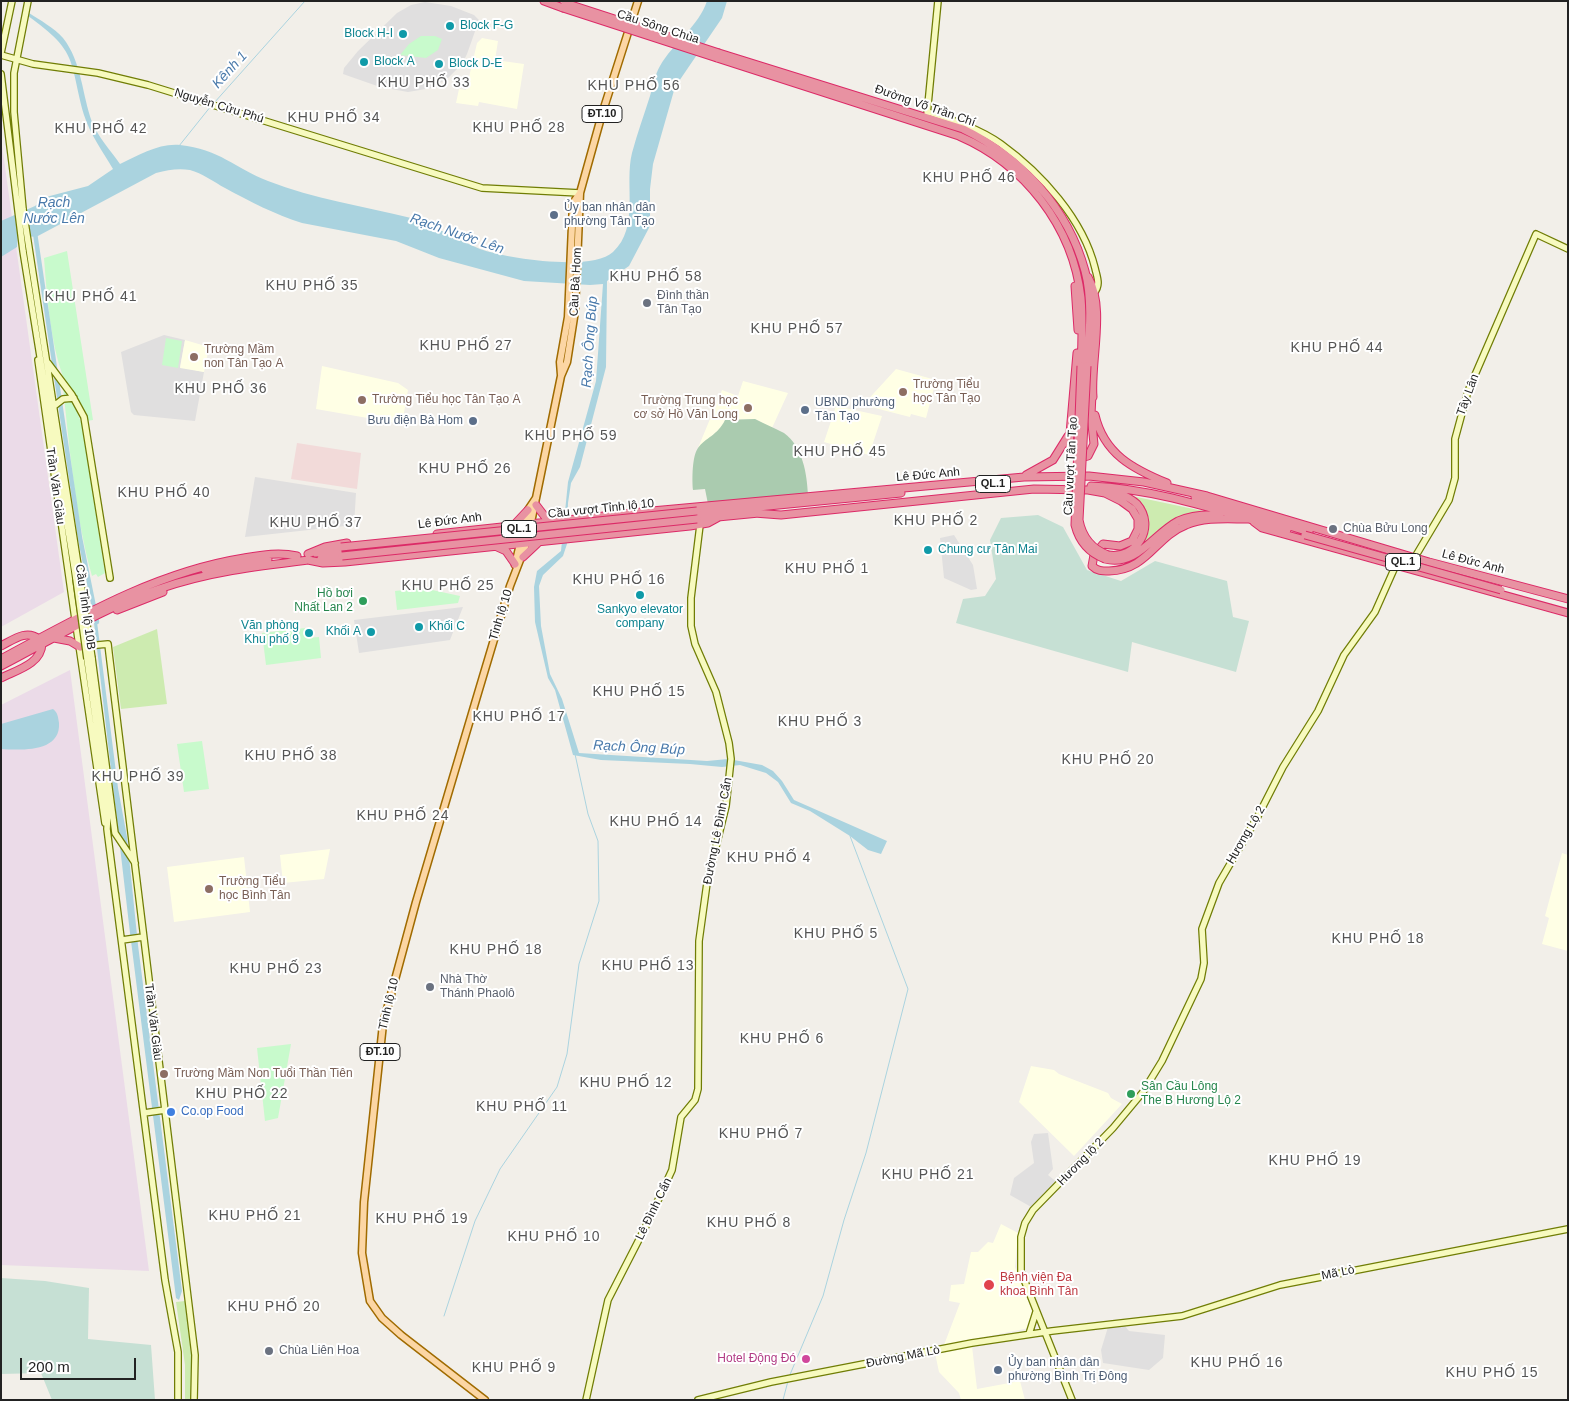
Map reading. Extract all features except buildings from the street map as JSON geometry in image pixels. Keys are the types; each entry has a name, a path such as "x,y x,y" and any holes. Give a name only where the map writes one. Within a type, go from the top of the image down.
{"highway":[{"path":"544,1 563,4"},
{"name":"Cầu Sông Chùa","path":"563,4 718,56"},
{"name":"Đường Võ Trần Chí","path":"718,56 927,115 978,137 1020,166 1063,218 1086,272 1089,316 1084,366"},
{"name":"Đường Võ Trần Chí","path":"718,56 926,125 974,143 1008,166 1048,209 1068,246 1081,296 1084,366"},
{"path":"926,125 927,115"},
{"path":"1068,246 1078,323 1078,348 1070,450 1073,455 1080,458 1090,454 1094,444 1091,415 1095,324 1094,293 1086,272"},
{"path":"1084,366 1075,525 1084,544 1092,553 1117,561 1131,557 1168,528 1185,518 1198,515 1231,515"},
{"path":"1092,394 1094,412 1099,428 1117,455 1140,472 1193,496"},
{"path":"1024,477 1053,460 1070,434"},
{"name":"Lê Đức Anh","path":"94,614 150,597 182,578 308,557 335,544 572,519 701,516 761,502 1052,475 1116,478 1179,490"},
{"name":"Lê Đức Anh","path":"1,666 40,641 94,614 132,592 182,578 297,556 330,563 587,537 741,509 1051,480 1114,481 1193,496 1384,548 1566,602"},
{"path":"1102,486 1133,501 1142,511 1145,522 1143,536 1134,549 1124,554 1106,557"},
{"name":"Lê Đức Anh","path":"719,517 754,513 781,515 1033,488 1102,486 1161,495 1231,515 1270,522"},
{"name":"Lê Đức Anh","path":"1033,488 1098,491 1128,505 1138,518 1138,532 1126,544 1106,544 1100,546 1092,559 1092,566 1096,569 1113,571 1137,564 1175,531 1191,523 1249,519 1262,528 1395,567 1568,613"},
{"name":"Lê Đức Anh","path":"1193,496 1307,533 1501,588 1566,602"},
{"path":"523,557 545,540 548,522 536,502"},
{"path":"741,509 761,502"},
{"path":"1128,505 1137,510 1145,522"},
{"path":"514,525 528,510"},
{"name":"Cầu vượt Tỉnh lộ 10","path":"308,557 701,516 719,517"},
{"path":"587,518 584,529 587,537"},
{"path":"490,528 495,538 493,546 506,551 515,567"},
{"path":"454,532 459,539 456,550"},
{"path":"1378,561 1387,558 1388,553 1384,548"},
{"path":"1395,567 1414,557"},
{"path":"1424,574 1422,566 1429,562"},
{"name":"Lê Đức Anh","path":"40,641 54,638 76,622"},
{"path":"1,646 23,635 32,635 40,641 40,654 34,661 1,678"},
{"path":"54,638 70,641 80,647"},
{"name":"Lê Đức Anh","path":"1,654 15,647 30,647"},
{"name":"Lê Đức Anh","path":"1,658 30,647"},
{"name":"Lê Đức Anh","path":"1,671 25,657 30,647"}],"main road":[{"path":"1,54 12,1"},
{"path":"20,209 13,89 28,1"},
{"name":"ĐT.10","path":"580,193 601,117 638,1"},
{"path":"938,1 927,115 964,125 993,140 1029,168 1047,187 1077,226 1089,250 1098,280 1098,288 1094,293"},
{"name":"Nguyễn Cửu Phú","path":"1,54 17,60 72,70 98,72 204,101 482,188 580,193"},
{"path":"1,74 26,250"},
{"name":"Cầu Bà Hom","path":"563,362 576,202 580,193"},
{"name":"Tây Lân","path":"1414,557 1449,500 1456,478 1455,438 1468,392 1536,234 1568,249"},
{"name":"Cầu Tỉnh lộ 10B","path":"26,250 47,362 89,634 115,833 135,863"},
{"name":"Trần Văn Giàu","path":"26,250 38,353 38,369 80,647 102,810 107,828 146,1112 165,1280 178,1352 178,1400"},
{"name":"Trần Văn Giàu","path":"38,353 40,360"},
{"name":"Cầu Tỉnh lộ 10B","path":"40,360 81,609 106,794 107,828"},
{"path":"47,362 84,417 110,578"},
{"name":"Tỉnh lộ 10","path":"485,1400 382,1318 368,1295 362,1253 364,1194 383,1024 421,884 536,502 563,362"},
{"path":"54,406 62,399 72,397"},
{"name":"Tỉnh lộ 10","path":"528,524 528,510 536,502"},
{"name":"Đường Lê Đình Cẩn","path":"697,1015 700,930 707,883 726,806 731,759 728,737 716,692 695,644 691,626 692,593 701,516"},
{"name":"Tỉnh lộ 10","path":"515,567 523,557 523,542"},
{"name":"Hương Lộ 2","path":"1127,1113 1156,1071 1201,979 1204,970 1202,929 1218,884 1258,816 1283,767 1318,711 1344,656 1375,612 1395,567"},
{"name":"Trần Văn Giàu","path":"80,647 104,644 135,863 163,1110 195,1355 194,1400"},
{"path":"122,940 143,937"},
{"name":"Lê Đình Cẩn","path":"586,1400 608,1300 672,1170 681,1117 695,1100 698,1089 697,1015"},
{"path":"146,1112 163,1110"},
{"name":"Hương lộ 2","path":"1036,1312 1021,1272 1019,1260 1021,1237 1033,1210 1127,1113"},
{"name":"Mã Lò","path":"1111,1323 1182,1316 1280,1285 1568,1229"},
{"path":"1036,1312 1072,1400"},
{"path":"1029,1334 1036,1312"},
{"name":"Đường Mã Lò","path":"698,1400 794,1377 1029,1334 1111,1323"}],"shaded area":[{"path":"425,2 451,6 474,15 479,20 462,64 448,78 432,88 408,92 380,87 343,74 344,68 358,51 397,13 411,5"},
{"path":"482,38 498,41 495,60 524,64 517,109 479,102 478,106 456,103 459,89 466,90 477,43"},
{"path":"1,138 64,592 1,627"},
{"path":"164,335 185,340 180,367 204,372 195,421 134,415 131,412 121,352"},
{"name":"Trường Mầm non Tân Tạo A","path":"185,340 209,347 204,372 180,368"},
{"name":"Trường Tiểu học Tân Tạo A","path":"322,366 398,383 408,390 402,424 316,409"},
{"name":"Trường Tiểu học Tân Tạo","path":"896,369 936,380 926,418 911,414 910,417 863,405"},
{"name":"Trường Trung học cơ sở Hồ Văn Long","path":"743,381 788,393 772,428 755,419 725,420 722,427 698,448 722,390 738,396"},
{"path":"836,406 882,416 869,455 824,442"},
{"path":"755,419 784,433 796,446 803,461 808,495 708,504 705,489 693,490 694,462 698,448 719,429 725,420"},
{"path":"297,443 361,453 357,489 291,479"},
{"path":"255,477 356,493 354,525 245,537"},
{"path":"1038,515 1063,527 1087,570 1121,581 1155,561 1227,581 1233,617 1249,621 1236,672 1132,642 1128,672 956,623 963,599 985,596 996,579 990,540 1001,518"},
{"path":"954,535 973,565 977,589 971,590 944,578 940,538"},
{"path":"463,607 450,640 359,653 354,620"},
{"path":"70,670 149,1271 1,1265 1,705"},
{"path":"330,849 324,879 283,883 280,855"},
{"path":"1562,853 1568,855 1568,951 1542,944 1549,918 1545,916"},
{"name":"Trường Tiểu học Bình Tân","path":"244,857 250,912 174,922 167,867"},
{"path":"1031,1066 1054,1070 1059,1074 1108,1093 1111,1098 1122,1104 1074,1156 1019,1102"},
{"path":"1048,1133 1053,1169 1048,1175 1058,1183 1033,1208 1010,1195 1014,1178 1034,1163 1031,1142 1034,1134"},
{"name":"Bệnh viện Đa khoa Bình Tân","path":"1001,1224 1018,1233 1015,1267 1033,1314 1029,1328 944,1345 960,1303 949,1301 951,1285 964,1284 971,1252 978,1252 988,1242 993,1243"},
{"path":"1,1278 45,1281 89,1288 88,1339 151,1345 155,1400 52,1400 41,1373 1,1374"},
{"path":"1125,1326 1129,1331 1165,1335 1163,1358 1149,1370 1103,1363 1101,1350 1108,1327"},
{"path":"972,1346 977,1389 1020,1381 1025,1400 961,1400 959,1393 939,1372 935,1353"}],"green space":[{"path":"421,36 435,36 442,39 438,50 426,58 400,55 409,44"},
{"path":"67,251 93,420 86,421 67,388 63,377 55,348 48,303 44,258"},
{"path":"166,338 182,341 178,368 162,365"},
{"path":"63,388 75,406 82,425 105,573 98,577 96,574 92,576 81,530"},
{"path":"1132,496 1203,511 1166,525 1134,551 1147,522"},
{"path":"423,588 460,596 458,603 397,610 395,591"},
{"path":"305,628 306,638 319,637 321,658 266,665 262,633"},
{"path":"157,629 167,704 121,709 113,647"},
{"path":"202,741 209,789 184,792 177,744"},
{"path":"291,1044 278,1118 265,1121 257,1048"},
{"path":"185,1301 193,1370 193,1400 185,1400 185,1365 176,1302"}],"water":[{"name":"Rạch Nước Lên","path":"707,1 727,1 722,18 675,87 653,164 650,189 650,226 629,266 607,281 606,367 580,467 571,483 568,503 567,544 563,556 543,575 539,586 541,626 550,674 562,699 579,753 707,761 728,759 762,765 773,771 794,800 887,841 881,854 868,850 850,836 810,811 791,803 778,782 766,773 740,765 722,767 601,760 573,755 555,690 548,678 535,622 534,587 537,571 561,551 568,482 596,381 603,284 524,281 439,258 396,241 302,223 282,216 234,193 199,173 181,169 156,173 36,237 18,235 17,247 1,257 1,221 35,206 46,197 88,186 113,169 97,143 84,115 70,59 56,39 28,16 29,13 47,24 63,38 69,47 78,68 92,122 120,164 149,150 164,146 180,145 194,147 206,150 268,181 321,197 411,218 492,253 528,259 568,262 602,258 613,252 621,242 629,218 629,178 632,153 657,73 665,58 698,18"},
{"path":"97,622 118,788 127,837 138,945 182,1291 179,1300 176,1298 130,933 94,623"},
{"path":"53,709 57,714 59,723 58,733 47,745 18,750 1,749 1,724"}],"waterway":[{"name":"Kênh 1","path":"214,103 305,1"},
{"name":"Kênh 1","path":"179,146 211,106"},
{"path":"35,233 80,538 97,622"},
{"path":"444,1316 475,1221 500,1169 557,1087 567,1054 579,964 599,901 598,841 588,814 575,754"},
{"path":"789,1377 823,1296 844,1220 866,1153 908,989 850,836"},
{"path":"783,1400 788,1381"}],"place":[{"name":"Block F-G","path":"450,26"},
{"name":"Block H-I","path":"403,34"},
{"name":"Block A","path":"364,62"},
{"name":"Block D-E","path":"439,64"},
{"name":"Ủy ban nhân dân phường Tân Tạo","path":"554,215"},
{"name":"Đình thần Tân Tạo","path":"647,303"},
{"name":"Trường Mầm non Tân Tạo A","path":"194,357"},
{"name":"Trường Tiểu học Tân Tạo","path":"903,392"},
{"name":"Trường Tiểu học Tân Tạo A","path":"362,400"},
{"name":"Trường Trung học cơ sở Hồ Văn Long","path":"748,408"},
{"name":"UBND phường Tân Tạo","path":"805,410"},
{"name":"Bưu điện Bà Hom","path":"473,421"},
{"name":"Chùa Bửu Long","path":"1333,529"},
{"name":"Chung cư Tân Mai","path":"928,550"},
{"name":"Sankyo elevator company","path":"640,595"},
{"name":"Hồ bơi Nhất Lan 2","path":"363,601"},
{"name":"Khối C","path":"419,627"},
{"name":"Khối A","path":"371,632"},
{"name":"Văn phòng Khu phố 9","path":"309,633"},
{"name":"Trường Tiểu học Bình Tân","path":"209,889"},
{"name":"Nhà Thờ Thánh Phaolô","path":"430,987"},
{"name":"Trường Mầm Non Tuổi Thần Tiên","path":"164,1074"},
{"name":"Sân Cầu Lông The B Hương Lộ 2","path":"1131,1094"},
{"name":"Co.op Food","path":"171,1112"},
{"name":"Bệnh viện Đa khoa Bình Tân","path":"989,1285"},
{"name":"Chùa Liên Hoa","path":"269,1351"},
{"name":"Hotel Động Đó","path":"806,1359"},
{"name":"Ủy ban nhân dân phường Bình Trị Đông","path":"998,1370"}],"district":[{"name":"KHU PHỐ 33","path":"424,83"},
{"name":"KHU PHỐ 56","path":"634,86"},
{"name":"KHU PHỐ 34","path":"334,118"},
{"name":"KHU PHỐ 28","path":"519,128"},
{"name":"KHU PHỐ 42","path":"101,129"},
{"name":"KHU PHỐ 46","path":"969,178"},
{"name":"KHU PHỐ 58","path":"656,277"},
{"name":"KHU PHỐ 35","path":"312,286"},
{"name":"KHU PHỐ 41","path":"91,297"},
{"name":"KHU PHỐ 57","path":"797,329"},
{"name":"KHU PHỐ 27","path":"466,346"},
{"name":"KHU PHỐ 44","path":"1337,348"},
{"name":"KHU PHỐ 36","path":"221,389"},
{"name":"KHU PHỐ 59","path":"571,436"},
{"name":"KHU PHỐ 45","path":"840,452"},
{"name":"KHU PHỐ 26","path":"465,469"},
{"name":"KHU PHỐ 40","path":"164,493"},
{"name":"KHU PHỐ 2","path":"936,521"},
{"name":"KHU PHỐ 37","path":"316,523"},
{"name":"KHU PHỐ 1","path":"827,569"},
{"name":"KHU PHỐ 16","path":"619,580"},
{"name":"KHU PHỐ 25","path":"448,586"},
{"name":"KHU PHỐ 15","path":"639,692"},
{"name":"KHU PHỐ 17","path":"519,717"},
{"name":"KHU PHỐ 3","path":"820,722"},
{"name":"KHU PHỐ 38","path":"291,756"},
{"name":"KHU PHỐ 20","path":"1108,760"},
{"name":"KHU PHỐ 39","path":"138,777"},
{"name":"KHU PHỐ 24","path":"403,816"},
{"name":"KHU PHỐ 14","path":"656,822"},
{"name":"KHU PHỐ 4","path":"769,858"},
{"name":"KHU PHỐ 5","path":"836,934"},
{"name":"KHU PHỐ 18","path":"1378,939"},
{"name":"KHU PHỐ 18","path":"496,950"},
{"name":"KHU PHỐ 13","path":"648,966"},
{"name":"KHU PHỐ 23","path":"276,969"},
{"name":"KHU PHỐ 6","path":"782,1039"},
{"name":"KHU PHỐ 12","path":"626,1083"},
{"name":"KHU PHỐ 22","path":"242,1094"},
{"name":"KHU PHỐ 11","path":"522,1107"},
{"name":"KHU PHỐ 7","path":"761,1134"},
{"name":"KHU PHỐ 19","path":"1315,1161"},
{"name":"KHU PHỐ 21","path":"928,1175"},
{"name":"KHU PHỐ 21","path":"255,1216"},
{"name":"KHU PHỐ 19","path":"422,1219"},
{"name":"KHU PHỐ 8","path":"749,1223"},
{"name":"KHU PHỐ 10","path":"554,1237"},
{"name":"KHU PHỐ 20","path":"274,1307"},
{"name":"KHU PHỐ 16","path":"1237,1363"},
{"name":"KHU PHỐ 9","path":"514,1368"},
{"name":"KHU PHỐ 15","path":"1492,1373"}],"water label":[{"name":"Rạch Ông Búp","path":"590,342"},
{"name":"Rạch Ông Búp","path":"639,748"}]}
